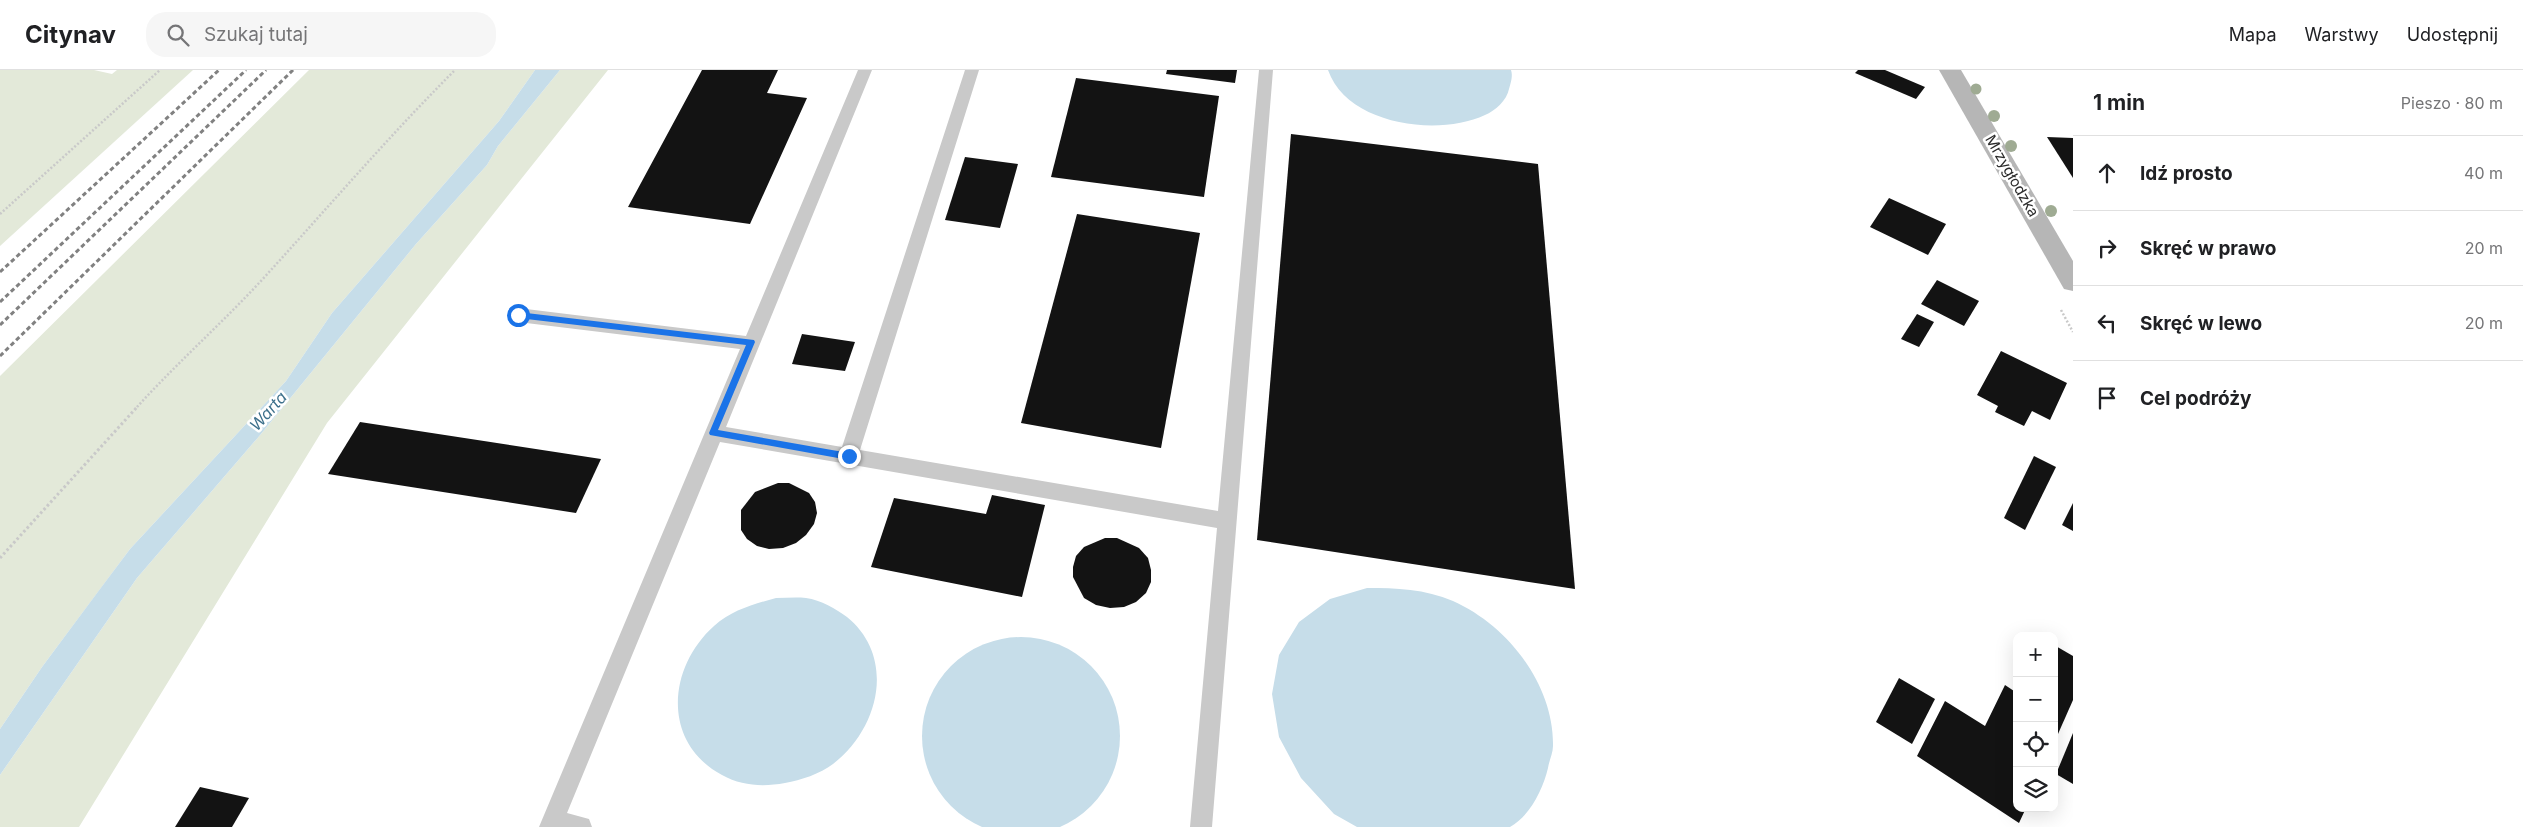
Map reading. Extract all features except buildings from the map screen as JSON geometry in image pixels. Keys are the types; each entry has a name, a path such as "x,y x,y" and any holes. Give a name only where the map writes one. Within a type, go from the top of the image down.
{"street":[{"name":"Mrzygłodzka","path":"1950,70 2073,282"}],"lane":[{"path":"581,827 551,824 865,70"},
{"path":"849,456 972,70"},
{"path":"1202,827 1266,70"},
{"path":"518,315 751,342"},
{"path":"713,433 1227,521"}],"path":[{"path":"0,214 160,70"},
{"path":"0,558 169,372 258,284 404,121 456,70"}],"green space":[{"path":"0,70 94,70 112,74 117,70 193,70 0,246"},
{"path":"309,70 535,70 499,121 332,313 286,381 130,549 42,667 0,729 0,376"},
{"path":"560,70 608,70 327,423 79,827 0,827 0,775 137,578 261,434 416,244 487,165 498,146"}],"water":[{"name":"Warta","path":"535,70 560,70 498,146 487,165 416,244 261,434 137,578 0,775 0,729 42,667 130,549 286,381 332,313 499,121"},
{"path":"1328,70 1511,70 1512,77 1506,97 1500,105 1489,113 1466,122 1420,125 1396,121 1374,114 1354,103 1338,89"},
{"path":"1367,588 1421,592 1453,601 1492,625 1524,659 1536,679 1551,723 1553,746 1546,776 1535,801 1524,816 1510,827 1357,827 1334,814 1301,778 1279,737 1272,694 1279,655 1299,622 1330,599"},
{"path":"776,598 812,599 828,605 847,617 862,633 872,652 876,672 876,692 871,712 862,731 849,749 828,768 797,780 777,784 753,785 722,775 703,761 689,744 681,725 678,704 680,683 687,662 698,643 714,626 721,620 751,605"},
{"path":"1021,637 1040,639 1059,645 1076,654 1091,666 1108,689 1118,717 1118,755 1108,783 1091,806 1076,818 1056,828 986,828 966,818 951,806 934,783 924,755 922,736 924,717 930,698 939,681 951,666 966,654 983,645 1002,639"}],"railway":[{"path":"0,272 219,70"},
{"path":"0,302 246,70"},
{"path":"0,325 266,70"},
{"path":"0,356 293,70"}],"route":[{"path":"518,315 751,342 713,433 849,456"}]}
